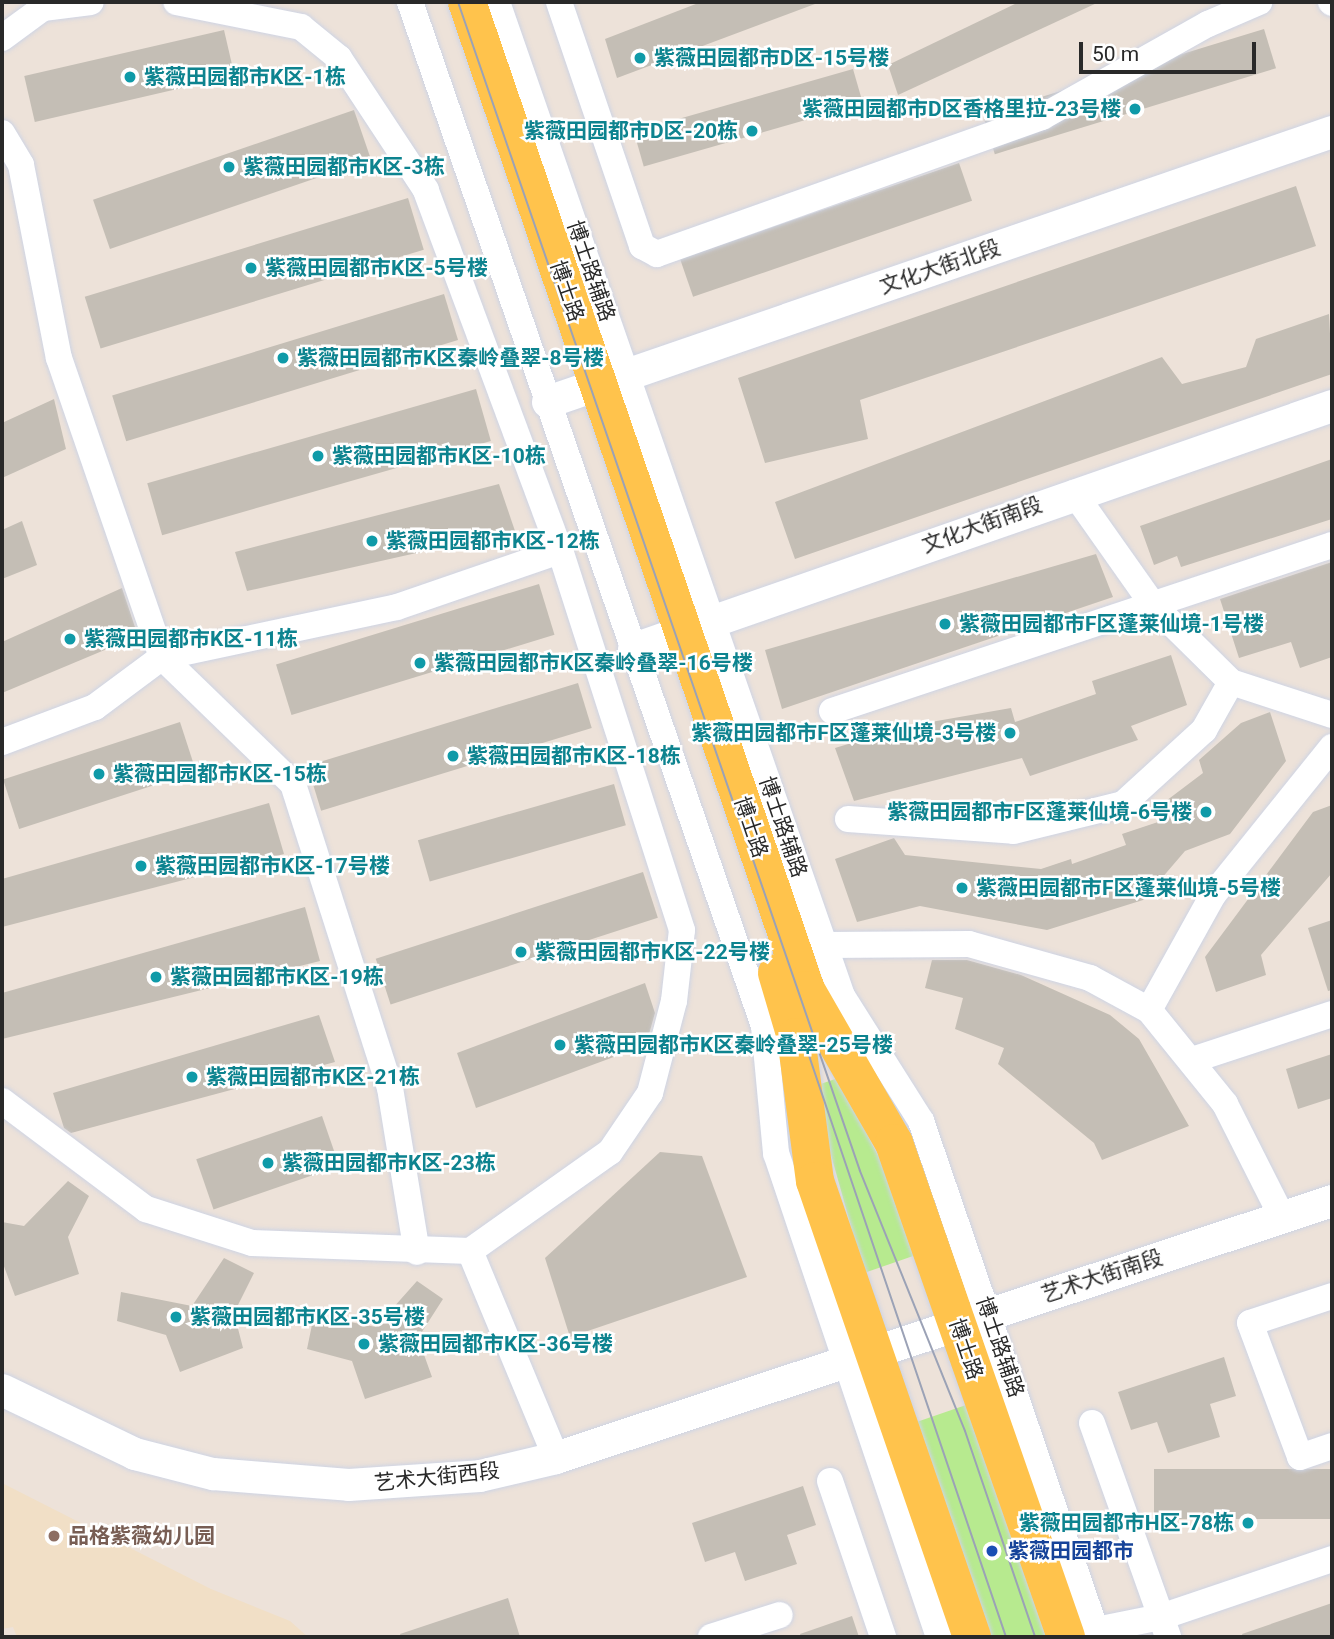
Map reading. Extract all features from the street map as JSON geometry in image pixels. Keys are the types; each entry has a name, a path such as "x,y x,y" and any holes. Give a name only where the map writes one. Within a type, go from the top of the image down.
{"main road":[{"name":"博士路","path":"442,2 588,388"},
{"name":"博士路","path":"467,2 588,388 673,635 806,990 894,1143 973,1319 1087,1635"},
{"name":"博士路","path":"673,635 796,1037 816,1181 858,1358 972,1637"}],"street":[{"path":"2,38 42,5 91,2"},
{"path":"2,1101 146,1209 251,1243 416,1252 470,1251 610,1152 650,1093 674,1001 682,930 560,551 426,190 339,58 301,27 176,2"},
{"name":"博士路辅路","path":"410,2 588,388 673,635 824,945 842,996 920,1121 973,1319"},
{"name":"博士路辅路","path":"498,2 588,388"},
{"path":"559,2 642,246 656,254 1042,117 1208,24 1259,2"},
{"name":"文化大街北段","path":"588,388 1332,132"},
{"path":"2,133 21,165 59,358 162,657 293,784 390,1088 416,1252"},
{"name":"文化大街南段","path":"673,635 1074,493 1332,406"},
{"path":"1074,493 1153,605 1231,682 1332,715"},
{"path":"832,711 1332,545"},
{"path":"2,742 95,707 162,657 397,607 560,551"},
{"path":"848,819 1014,831 1124,804 1204,730 1231,682"},
{"path":"1149,1010 1213,895 1332,747"},
{"path":"824,945 969,944 1090,978 1149,1010 1226,1104 1282,1217"},
{"path":"1192,1060 1332,1014"},
{"name":"艺术大街南段","path":"858,1358 1332,1201"},
{"path":"470,1251 556,1458"},
{"path":"1332,1296 1250,1323 1300,1457 1332,1446"},
{"path":"858,1358 939,1637"},
{"name":"艺术大街西段","path":"2,1390 135,1454 279,1484 480,1476 556,1458 858,1358"},
{"path":"1092,1423 1164,1627"},
{"path":"830,1481 883,1637"},
{"path":"1087,1635 1164,1627 1332,1559"},
{"path":"711,1637 780,1615"}],"shaded area":[{"name":"品格紫薇幼儿园","path":"2,1483 211,1589 290,1621 308,1637 17,1637 13,1627 2,1629"}],"green space":[{"path":"838,1078 885,1169 916,1255 864,1273 812,1087"},
{"path":"966,1405 1046,1637 990,1637 916,1422"}],"building":[{"name":"紫薇田园都市D区-15号楼","path":"701,2 815,4 617,78 605,39"},
{"path":"1019,2 1099,2 898,95 888,65"},
{"path":"1264,29 1276,68 995,154 983,115"},
{"name":"紫薇田园都市K区-1栋","path":"224,30 235,76 35,122 24,76"},
{"path":"853,69 863,104 644,166 634,132"},
{"name":"紫薇田园都市K区-3栋","path":"354,110 371,159 110,249 93,200"},
{"path":"959,163 972,201 693,297 680,259"},
{"path":"1296,186 1316,246 860,400 868,439 765,463 738,378"},
{"name":"紫薇田园都市K区-5号楼","path":"408,198 424,250 101,348 85,297"},
{"name":"紫薇田园都市K区秦岭叠翠-8号楼","path":"444,294 458,340 126,441 112,395"},
{"path":"1329,314 1332,374 795,559 775,502 1162,357 1182,384 1246,367 1256,339"},
{"name":"紫薇田园都市K区-10栋","path":"476,389 491,441 162,535 147,483"},
{"path":"54,399 66,449 2,478 2,423"},
{"path":"1332,459 1332,519 1181,567 1177,556 1154,565 1140,526"},
{"name":"紫薇田园都市K区-12栋","path":"499,484 515,531 247,591 235,552"},
{"path":"22,521 37,565 2,579 2,530"},
{"name":"紫薇田园都市F区蓬莱仙境-1号楼","path":"1096,554 1113,597 782,709 765,650"},
{"path":"1332,562 1332,657 1300,668 1291,642 1239,658 1220,599"},
{"name":"紫薇田园都市K区秦岭叠翠-16号楼","path":"539,584 554,635 292,715 276,664"},
{"name":"紫薇田园都市K区-11栋","path":"122,588 138,636 2,693 2,642"},
{"name":"紫薇田园都市F区蓬莱仙境-3号楼","path":"1171,655 1187,705 1131,726 1138,740 1030,776 1022,758 854,801 835,748 908,726 1011,708 1015,722 1096,694 1092,681"},
{"name":"紫薇田园都市K区-18栋","path":"578,683 592,728 321,811 307,766"},
{"path":"1270,712 1286,761 1230,834 1185,851 1143,900 1047,930 920,906 857,922 835,859 894,838 905,855 1041,869 1071,859 1072,864 1126,845 1122,834 1167,819 1162,804 1203,773 1199,760 1241,723"},
{"name":"紫薇田园都市K区-15栋","path":"180,722 196,771 19,829 3,779"},
{"path":"614,784 626,825 430,882 418,840"},
{"name":"紫薇田园都市K区-17号楼","path":"269,803 284,854 2,927 2,879"},
{"path":"1332,805 1332,873 1261,955 1266,975 1216,992 1205,957 1313,812"},
{"name":"紫薇田园都市K区-22号楼","path":"643,872 658,918 391,1004 376,959"},
{"name":"紫薇田园都市K区-19栋","path":"305,907 320,961 2,1039 2,993"},
{"path":"1332,920 1332,990 1328,991 1308,928"},
{"path":"932,960 967,960 1021,975 1110,1015 1139,1039 1189,1126 1102,1160 1094,1143 998,1064 1004,1048 955,1029 963,998 925,988"},
{"name":"紫薇田园都市K区秦岭叠翠-25号楼","path":"645,983 655,1013 646,1045 476,1108 457,1053"},
{"name":"紫薇田园都市K区-21栋","path":"319,1015 335,1062 71,1133 64,1128 53,1093"},
{"path":"1332,1054 1332,1098 1298,1109 1286,1069"},
{"name":"紫薇田园都市K区-23栋","path":"322,1116 339,1166 214,1209 196,1159"},
{"path":"660,1152 702,1156 747,1277 570,1337 545,1258"},
{"path":"68,1181 89,1196 68,1237 79,1274 15,1296 2,1261 2,1222 24,1226"},
{"name":"紫薇田园都市K区-35号楼","path":"224,1258 254,1273 234,1313 243,1348 180,1372 166,1335 117,1321 121,1292 192,1306"},
{"name":"紫薇田园都市K区-36号楼","path":"417,1281 443,1299 418,1338 432,1377 365,1399 352,1361 307,1349 314,1315 376,1327"},
{"path":"1224,1357 1236,1396 1210,1404 1220,1437 1168,1453 1157,1422 1131,1430 1118,1392"},
{"path":"1154,1469 1332,1469 1332,1519 1154,1519"},
{"path":"803,1486 816,1525 787,1535 797,1564 745,1581 735,1552 705,1562 692,1523"},
{"path":"508,1598 520,1637 401,1637 400,1634"},
{"path":"1332,1603 1332,1637 1243,1637 1242,1634"},
{"path":"852,1616 859,1637 801,1637 800,1634"}],"tram line":[{"path":"458,2 860,1171 965,1431 1035,1637"},
{"path":"802,1035 1006,1637"}],"place":[{"name":"紫薇田园都市D区-15号楼","path":"640,58"},
{"name":"紫薇田园都市K区-1栋","path":"130,77"},
{"name":"紫薇田园都市D区香格里拉-23号楼","path":"1135,109"},
{"name":"紫薇田园都市D区-20栋","path":"752,131"},
{"name":"紫薇田园都市K区-3栋","path":"229,167"},
{"name":"紫薇田园都市K区-5号楼","path":"251,268"},
{"name":"紫薇田园都市K区秦岭叠翠-8号楼","path":"283,358"},
{"name":"紫薇田园都市K区-10栋","path":"318,456"},
{"name":"紫薇田园都市K区-12栋","path":"372,541"},
{"name":"紫薇田园都市F区蓬莱仙境-1号楼","path":"945,624"},
{"name":"紫薇田园都市K区-11栋","path":"70,639"},
{"name":"紫薇田园都市K区秦岭叠翠-16号楼","path":"420,663"},
{"name":"紫薇田园都市F区蓬莱仙境-3号楼","path":"1010,733"},
{"name":"紫薇田园都市K区-18栋","path":"453,756"},
{"name":"紫薇田园都市K区-15栋","path":"99,774"},
{"name":"紫薇田园都市F区蓬莱仙境-6号楼","path":"1206,812"},
{"name":"紫薇田园都市K区-17号楼","path":"141,866"},
{"name":"紫薇田园都市F区蓬莱仙境-5号楼","path":"962,888"},
{"name":"紫薇田园都市K区-22号楼","path":"521,952"},
{"name":"紫薇田园都市K区-19栋","path":"156,977"},
{"name":"紫薇田园都市K区秦岭叠翠-25号楼","path":"560,1045"},
{"name":"紫薇田园都市K区-21栋","path":"192,1077"},
{"name":"紫薇田园都市K区-23栋","path":"268,1163"},
{"name":"紫薇田园都市K区-35号楼","path":"176,1317"},
{"name":"紫薇田园都市K区-36号楼","path":"364,1344"},
{"name":"紫薇田园都市H区-78栋","path":"1248,1523"},
{"name":"品格紫薇幼儿园","path":"54,1536"},
{"name":"紫薇田园都市","path":"992,1551"}]}
